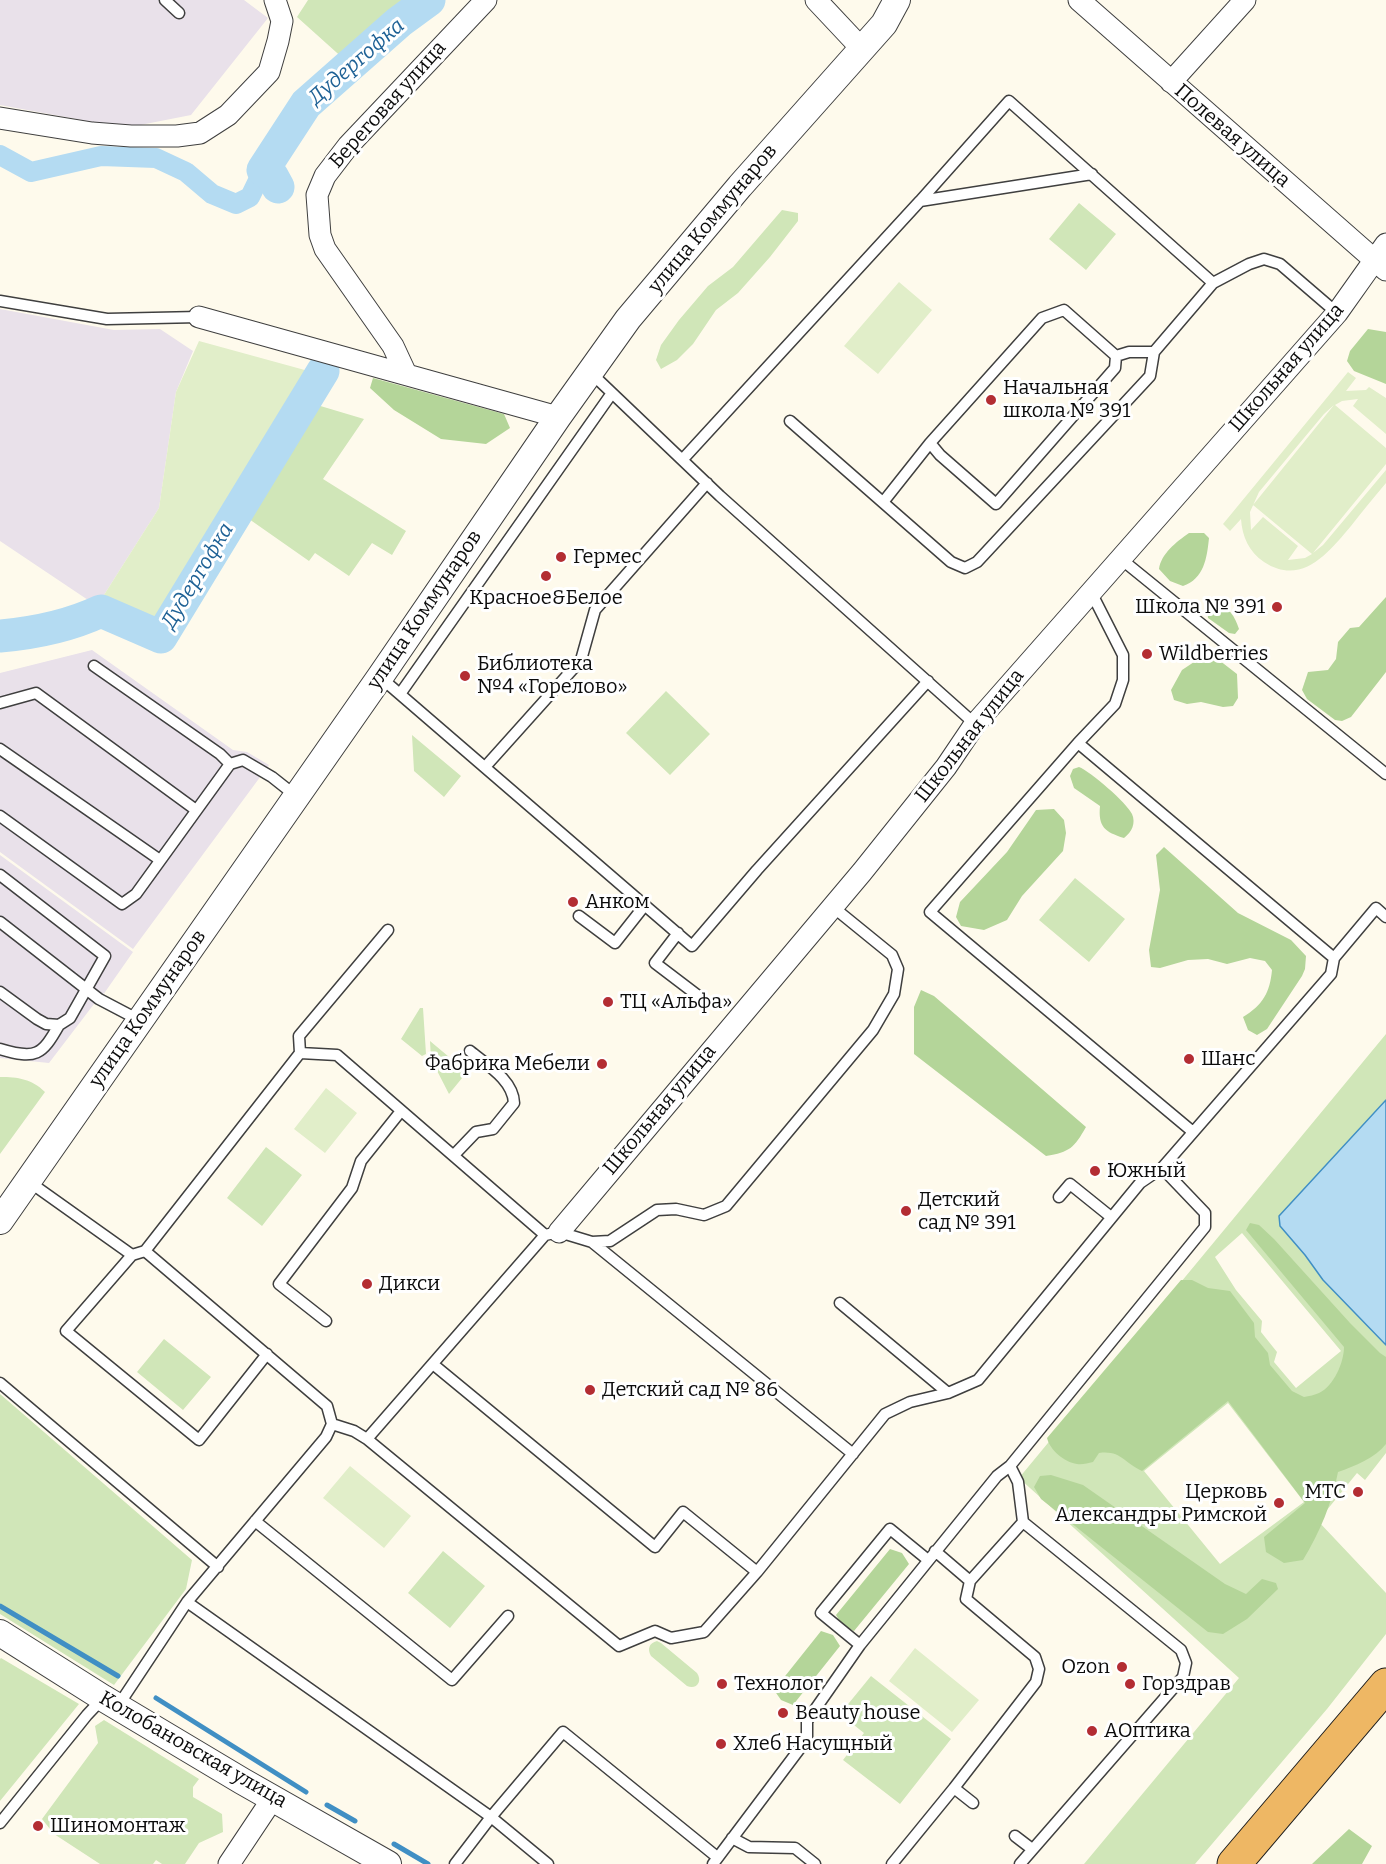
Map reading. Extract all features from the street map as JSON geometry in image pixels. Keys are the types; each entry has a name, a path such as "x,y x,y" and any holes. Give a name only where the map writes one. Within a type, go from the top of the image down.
{"highway":[{"path":"1234,1864 1386,1685"}],"street":[{"path":"0,118 92,133 131,136 177,136 200,133 228,115 269,72 282,21 275,0"},
{"name":"Береговая улица","path":"406,374 393,346 325,249 318,222 317,195 325,176 348,146 486,0"},
{"path":"816,0 862,49"},
{"name":"улица Коммунаров","path":"884,24 897,0"},
{"name":"улица Коммунаров","path":"0,1221 628,319 740,186 908,0"},
{"name":"Полевая улица","path":"1079,0 1171,82 1382,258"},
{"path":"1171,82 1245,0"},
{"name":"Школьная улица","path":"552,1233 833,907 946,767 975,724 1337,313 1382,258"},
{"path":"199,317 558,417"},
{"name":"Колобановская улица","path":"0,1633 110,1702 387,1864"},
{"path":"229,1864 273,1798"}],"lane":[{"path":"165,0 179,12"},
{"path":"682,459 1009,102 1214,283"},
{"path":"920,201 1092,174"},
{"path":"790,421 951,562 965,568 977,562 1150,376 1154,352 1214,283 1249,264 1264,259 1280,264 1337,313"},
{"path":"0,301 107,319 199,317"},
{"path":"884,501 930,443 1042,318 1064,310 1116,356"},
{"path":"1116,356 1130,352 1154,352"},
{"path":"930,443 940,455 996,504 1115,368 1116,356"},
{"path":"590,372 707,483 975,724"},
{"path":"400,694 612,393"},
{"path":"485,767 581,660 595,610 707,483"},
{"path":"1121,559 1386,774"},
{"path":"1090,592 1124,655 1123,680 1115,705 1078,743 930,912 1193,1132"},
{"path":"94,666 220,754 230,764"},
{"path":"380,676 692,945 928,681"},
{"path":"0,703 36,693 196,810"},
{"path":"1078,743 1334,958"},
{"path":"0,749 160,860"},
{"path":"0,816 122,903 136,894 230,764 243,760 272,777 296,796"},
{"path":"0,875 105,956 88,989 70,1017 59,1025 46,1048 33,1055 0,1049"},
{"path":"579,916 615,944 645,905"},
{"path":"300,1053 337,1055 401,1112 552,1233 592,1242 610,1242 657,1210 676,1209 704,1215 726,1206 873,1030 894,994 898,969 892,955 833,907"},
{"path":"332,1424 354,1431 367,1439 619,1646 655,1631 671,1638 704,1632 757,1572 885,1414 910,1402 948,1393 978,1380 1140,1183 1162,1168 1331,974 1334,958 1376,908 1386,917"},
{"path":"0,922 99,999 140,1020"},
{"path":"267,1354 199,1440 66,1331 132,1255 145,1251 300,1053 299,1036 388,930"},
{"path":"678,933 655,963 701,998"},
{"path":"0,992 37,1019 46,1024 59,1025"},
{"path":"454,1155 476,1132 493,1129 514,1103 514,1095 504,1079 470,1051"},
{"path":"326,1321 279,1284 352,1188 361,1161 401,1112"},
{"path":"455,1864 490,1817 563,1732 715,1861 807,1739 807,1721 860,1645 935,1551 997,1476 1010,1466 1205,1227 1205,1213 1162,1168"},
{"path":"28,1181 132,1255"},
{"path":"1059,1197 1070,1184 1111,1217"},
{"path":"367,1439 552,1233"},
{"path":"592,1242 853,1454"},
{"path":"0,1823 87,1715 110,1702 187,1602 326,1437 332,1424 327,1406 145,1251"},
{"path":"840,1303 948,1393"},
{"path":"434,1365 655,1547 683,1512 757,1572"},
{"path":"0,1383 218,1567"},
{"path":"1010,1466 1018,1482 1023,1522 1181,1650 1186,1663 1183,1677 1020,1864"},
{"path":"255,1521 452,1680 508,1616"},
{"path":"892,1864 1036,1682 1039,1669 1035,1657 966,1599 970,1581 1023,1522"},
{"path":"860,1645 821,1613 890,1529 928,1560"},
{"path":"935,1551 970,1581"},
{"path":"187,1602 490,1817 548,1864"},
{"path":"954,1788 973,1803"},
{"path":"1015,1836 1032,1849"},
{"path":"732,1838 749,1847 795,1848 815,1864"}],"shaded area":[{"path":"0,0 244,0 268,18 191,115 125,128 0,105"},
{"path":"0,309 114,330 160,329 193,351 176,392 159,508 97,606 0,541"},
{"path":"92,650 233,750 247,752 269,765 133,949 0,852 0,673"},
{"path":"0,855 133,952 103,995 49,1063 0,1058"}],"green space":[{"path":"308,0 415,0 346,61 297,17"},
{"path":"1079,203 1116,234 1086,270 1049,239"},
{"path":"782,210 798,213 798,221 738,293 716,310 693,344 677,360 661,369 656,360 661,345 679,320 708,286 733,267"},
{"path":"899,282 932,310 878,374 844,346"},
{"path":"1368,329 1386,332 1386,384 1354,371 1347,361 1350,351"},
{"path":"199,341 312,372 156,630 97,606 159,508 176,392"},
{"path":"1348,372 1356,378 1346,391 1366,390 1369,387 1386,398 1386,434 1353,406 1358,399 1342,401 1335,405 1386,448 1386,464 1313,553 1323,545 1386,470 1386,483 1343,536 1314,563 1291,571 1278,569 1264,562 1250,548 1241,519 1230,531 1223,524","holes":["1334,405 1253,505 1259,492 1324,414","1253,505 1312,554 1305,558 1288,560 1298,546 1263,517 1251,530 1250,512"]},
{"path":"373,378 504,414 510,428 486,444 441,439 394,410 370,388"},
{"path":"307,402 364,419 323,479 406,531 392,555 372,543 349,576 315,553 309,561 239,512"},
{"path":"1189,533 1204,533 1209,538 1200,573 1190,583 1183,586 1170,581 1159,569 1166,553"},
{"path":"1386,597 1386,672 1351,717 1342,721 1335,720 1307,699 1302,690 1308,672 1328,670 1336,659 1338,642 1350,628 1359,627"},
{"path":"1216,604 1225,607 1233,616 1239,629 1235,634 1229,633 1208,618 1207,608"},
{"path":"1206,654 1215,657 1237,674 1238,698 1233,706 1223,707 1201,702 1187,704 1174,700 1171,690 1182,670"},
{"path":"666,691 710,734 670,775 626,733"},
{"path":"412,735 461,776 444,797 414,771"},
{"path":"1079,767 1108,788 1129,809 1134,821 1124,838 1104,828 1100,819 1100,806 1074,788 1070,776 1073,769"},
{"path":"1054,809 1064,820 1066,833 1063,851 1022,896 1007,920 984,930 961,926 956,917 960,902 1007,852 1036,810"},
{"path":"1164,847 1238,913 1291,940 1306,956 1302,976 1267,1029 1257,1035 1248,1030 1243,1017 1256,1008 1267,991 1272,970 1265,961 1250,958 1227,964 1208,959 1188,960 1160,968 1151,967 1149,950 1160,890 1156,855"},
{"path":"1075,878 1125,919 1089,962 1039,920"},
{"path":"921,990 934,996 1086,1127 1070,1148 1061,1153 1046,1156 914,1054 914,1007"},
{"path":"420,1008 423,1008 426,1054 422,1056 401,1039"},
{"path":"1386,1034 1386,1453 1365,1480 1357,1473 1318,1521 1386,1593 1386,1634 1327,1709 1195,1864 1084,1864 1239,1678 1019,1478","holes":["1242,1233 1341,1351 1296,1388 1274,1362 1277,1352 1261,1332 1262,1321 1236,1290 1215,1257","1228,1403 1304,1502 1220,1564 1144,1471"]},
{"path":"430,1041 467,1072 449,1094 431,1059"},
{"path":"0,1077 24,1080 35,1084 45,1092 0,1154"},
{"path":"326,1088 357,1113 325,1153 294,1129"},
{"path":"266,1147 302,1175 262,1226 227,1198"},
{"path":"1250,1223 1259,1225 1274,1239 1350,1323 1386,1357 1386,1444 1358,1464 1338,1472 1325,1517 1303,1560 1284,1563 1266,1552 1264,1537 1305,1503 1228,1401 1142,1471 1112,1453 1099,1453 1093,1462 1072,1463 1054,1451 1047,1438 1181,1280 1192,1280 1208,1288 1230,1291 1254,1323 1255,1337 1268,1353 1270,1365 1292,1391 1304,1397 1319,1393 1329,1385 1340,1366 1344,1347 1246,1230"},
{"path":"164,1339 211,1377 183,1410 137,1372"},
{"path":"0,1394 192,1560 186,1589 114,1685 0,1614"},
{"path":"350,1466 411,1516 384,1548 323,1498"},
{"path":"1051,1475 1083,1485 1225,1584 1246,1594 1262,1579 1276,1583 1278,1589 1247,1619 1223,1634 1208,1632 1041,1499 1034,1487 1040,1476"},
{"path":"890,1549 902,1553 909,1564 854,1631 842,1625 836,1615"},
{"path":"443,1551 485,1586 450,1628 408,1593"},
{"path":"821,1631 833,1635 840,1646 793,1705 781,1700 774,1690"},
{"path":"657,1641 697,1673 699,1682 696,1686 687,1686 651,1656 650,1647"},
{"path":"915,1648 979,1700 952,1732 889,1681"},
{"path":"0,1659 79,1704 0,1801"},
{"path":"871,1676 951,1739 900,1804 843,1760 864,1733 840,1714"},
{"path":"104,1720 199,1779 193,1787 193,1797 222,1814 223,1832 199,1843 185,1864 162,1864 156,1860 153,1864 100,1864 54,1834 42,1819 98,1743 95,1726"},
{"path":"1349,1829 1372,1846 1362,1864 1312,1864"}],"water":[{"path":"1386,1100 1386,1345 1323,1280 1280,1226 1279,1216"}],"waterway":[{"name":"Дудергофка","path":"278,187 272,176 263,170 306,104 399,22 429,0"},
{"path":"0,155 31,172 101,156 156,158 186,172 212,194 236,204 250,197 263,170"},
{"name":"Дудергофка","path":"0,636 52,628 101,611 161,637 323,371"},
{"path":"0,1606 118,1676"},
{"path":"156,1698 306,1792"},
{"path":"327,1805 355,1821"},
{"path":"394,1844 428,1864"}],"place":[{"name":"Начальная школа № 391","path":"991,400"},
{"name":"Гермес","path":"561,557"},
{"name":"Красное&Белое","path":"546,576"},
{"name":"Школа № 391","path":"1277,607"},
{"name":"Wildberries","path":"1147,654"},
{"name":"Библиотека №4 «Горелово»","path":"465,676"},
{"name":"Анком","path":"573,902"},
{"name":"ТЦ «Альфа»","path":"608,1002"},
{"name":"Шанс","path":"1189,1059"},
{"name":"Фабрика Мебели","path":"602,1064"},
{"name":"Южный","path":"1095,1171"},
{"name":"Детский сад № 391","path":"906,1211"},
{"name":"Дикси","path":"367,1284"},
{"name":"Детский сад № 86","path":"590,1390"},
{"name":"МТС","path":"1358,1492"},
{"name":"Церковь Александры Римской","path":"1279,1503"},
{"name":"Ozon","path":"1122,1667"},
{"name":"Технолог","path":"722,1684"},
{"name":"Горздрав","path":"1130,1684"},
{"name":"Beauty house","path":"783,1713"},
{"name":"АОптика","path":"1092,1731"},
{"name":"Хлеб Насущный","path":"721,1744"},
{"name":"Шиномонтаж","path":"38,1826"}]}
